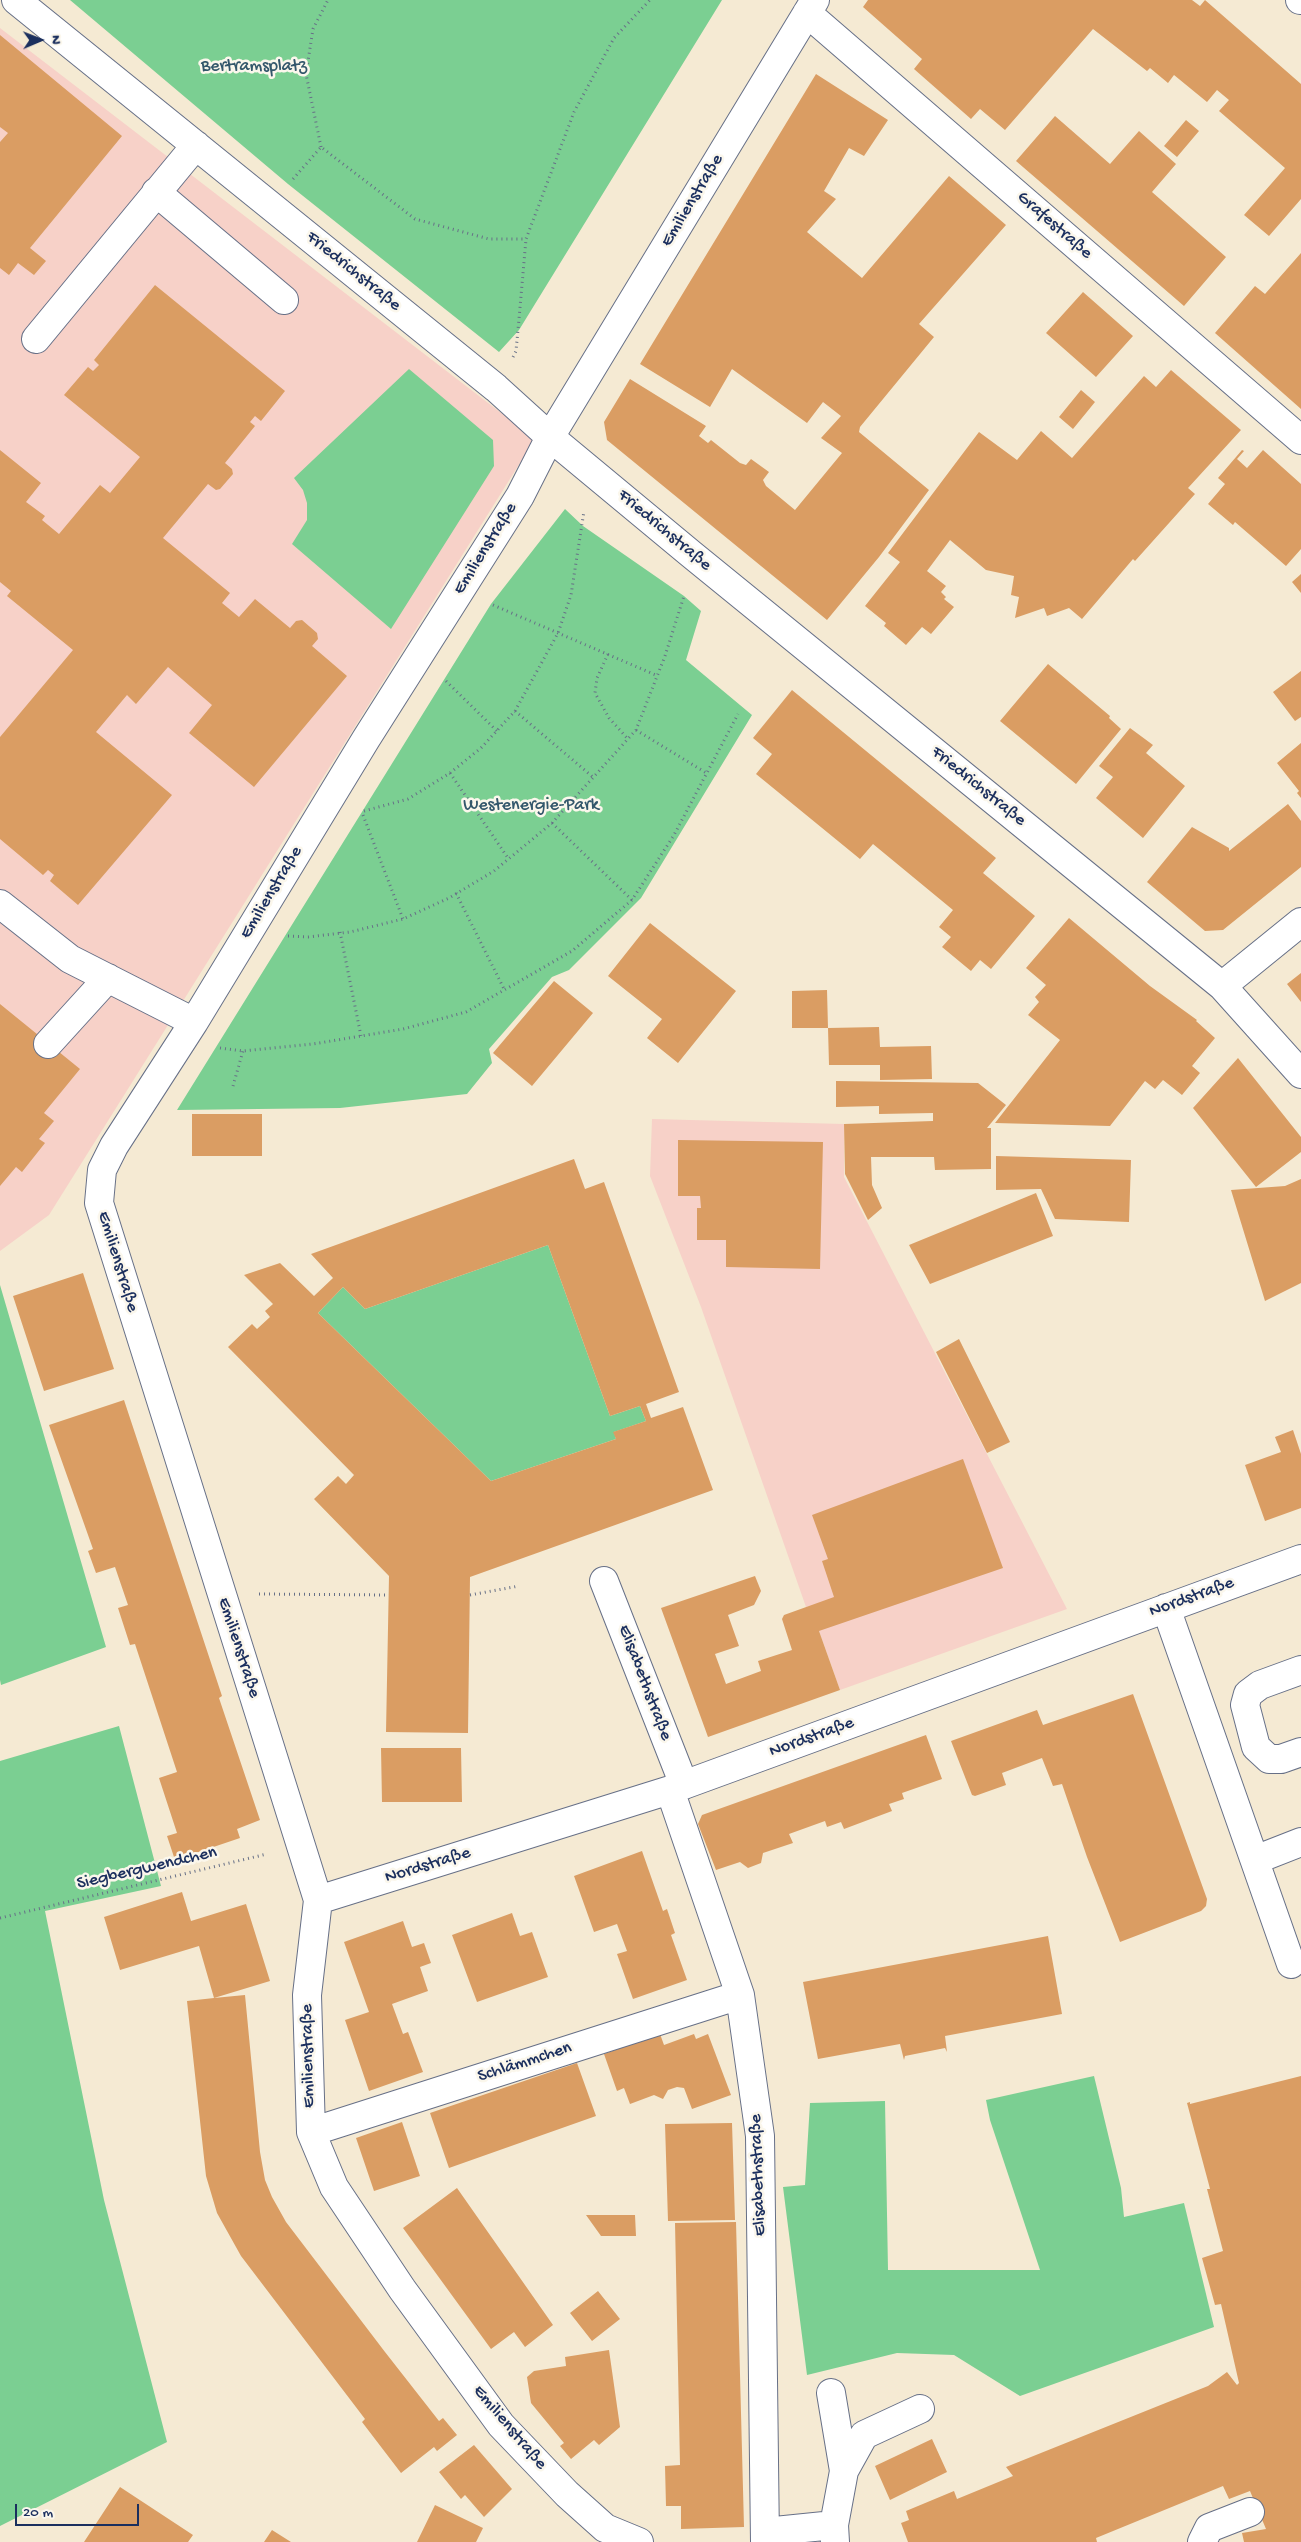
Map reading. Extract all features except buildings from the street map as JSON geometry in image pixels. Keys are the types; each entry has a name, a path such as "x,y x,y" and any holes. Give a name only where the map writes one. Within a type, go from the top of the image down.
{"street":[{"name":"Friedrichstraße","path":"16,0 496,388 550,437 691,554 1222,986 1301,1074"},
{"name":"Emilienstraße","path":"639,2542 605,2528 567,2494 501,2425 402,2289 334,2188 310,2132 308,1995 318,1900 99,1203 102,1170 114,1146 188,1031 366,739 520,496 550,437 811,7"},
{"name":"Grafestraße","path":"811,7 1301,440"},
{"path":"36,339 196,144"},
{"path":"156,192 284,300"},
{"path":"0,904 70,959 108,978 188,1031"},
{"path":"1222,986 1301,922"},
{"path":"48,1044 108,978"},
{"name":"Nordstraße","path":"318,1900 677,1788 1301,1559"},
{"name":"Elisabethstraße","path":"604,1581 677,1788 740,1995 760,2136 765,2537"},
{"path":"1166,1608 1291,1964"},
{"path":"1301,1670 1260,1685 1248,1694 1245,1705 1256,1747 1269,1758 1281,1759 1301,1752"},
{"path":"1255,1860 1301,1842"},
{"name":"Schlämmchen","path":"310,2132 740,1995"},
{"path":"765,2537 834,2534 844,2471 831,2393"},
{"path":"844,2471 864,2435 920,2409"},
{"path":"1208,2537 1250,2512"}],"path":[{"path":"328,0 313,29 306,74 322,147 415,219 489,239 526,239"},
{"path":"496,388 516,351 526,239 574,112 614,38 650,0"},
{"path":"270,205 322,147"},
{"path":"403,919 361,812 408,799 450,773 480,748 515,711 558,633 571,595 583,526 587,466"},
{"path":"250,930 284,936 308,937 403,919 456,893 494,871 552,823 636,730 658,676 684,596 691,554"},
{"path":"460,589 658,676"},
{"path":"608,654 597,678 595,693 608,718 628,739"},
{"path":"418,658 443,679 497,731"},
{"path":"515,711 594,778"},
{"path":"188,1031 243,1051 313,1044 402,1029 466,1012 506,991 572,951 632,900 674,835 708,774 738,714"},
{"path":"636,730 708,774"},
{"path":"450,773 508,858"},
{"path":"552,823 632,900"},
{"path":"456,893 506,991"},
{"path":"340,932 360,1036"},
{"path":"233,1086 243,1051"},
{"path":"470,1594 519,1586"},
{"path":"221,1594 389,1595"},
{"name":"Siegbergwendchen","path":"0,1918 301,1846"}],"shaded area":[{"path":"0,28 535,439 49,1215 0,1251"},
{"path":"652,1119 844,1124 844,1177 1067,1609 840,1690 810,1606 806,1607 701,1307 650,1176"}],"green space":[{"name":"Bertramsplatz","path":"70,0 722,0 519,330 499,352 288,184"},
{"path":"409,369 493,440 494,466 391,629 292,544 307,520 307,503 303,490 294,478"},
{"name":"Westenergie-Park","path":"565,509 583,526 684,596 701,611 686,660 752,715 641,898 569,970 552,977 489,1049 492,1063 467,1094 340,1108 177,1110 491,604"},
{"path":"548,1245 610,1416 640,1406 646,1421 614,1432 616,1439 491,1481 318,1313 343,1287 365,1309"},
{"path":"0,1285 106,1647 1,1685 0,1680"},
{"path":"119,1726 161,1886 45,1911 104,2200 167,2442 0,2526 0,1761"},
{"path":"1094,2076 1121,2188 1124,2217 1184,2203 1214,2327 1020,2396 954,2355 897,2353 807,2375 783,2187 805,2185 810,2103 885,2101 888,2270 1040,2270 990,2120 986,2100"}]}
